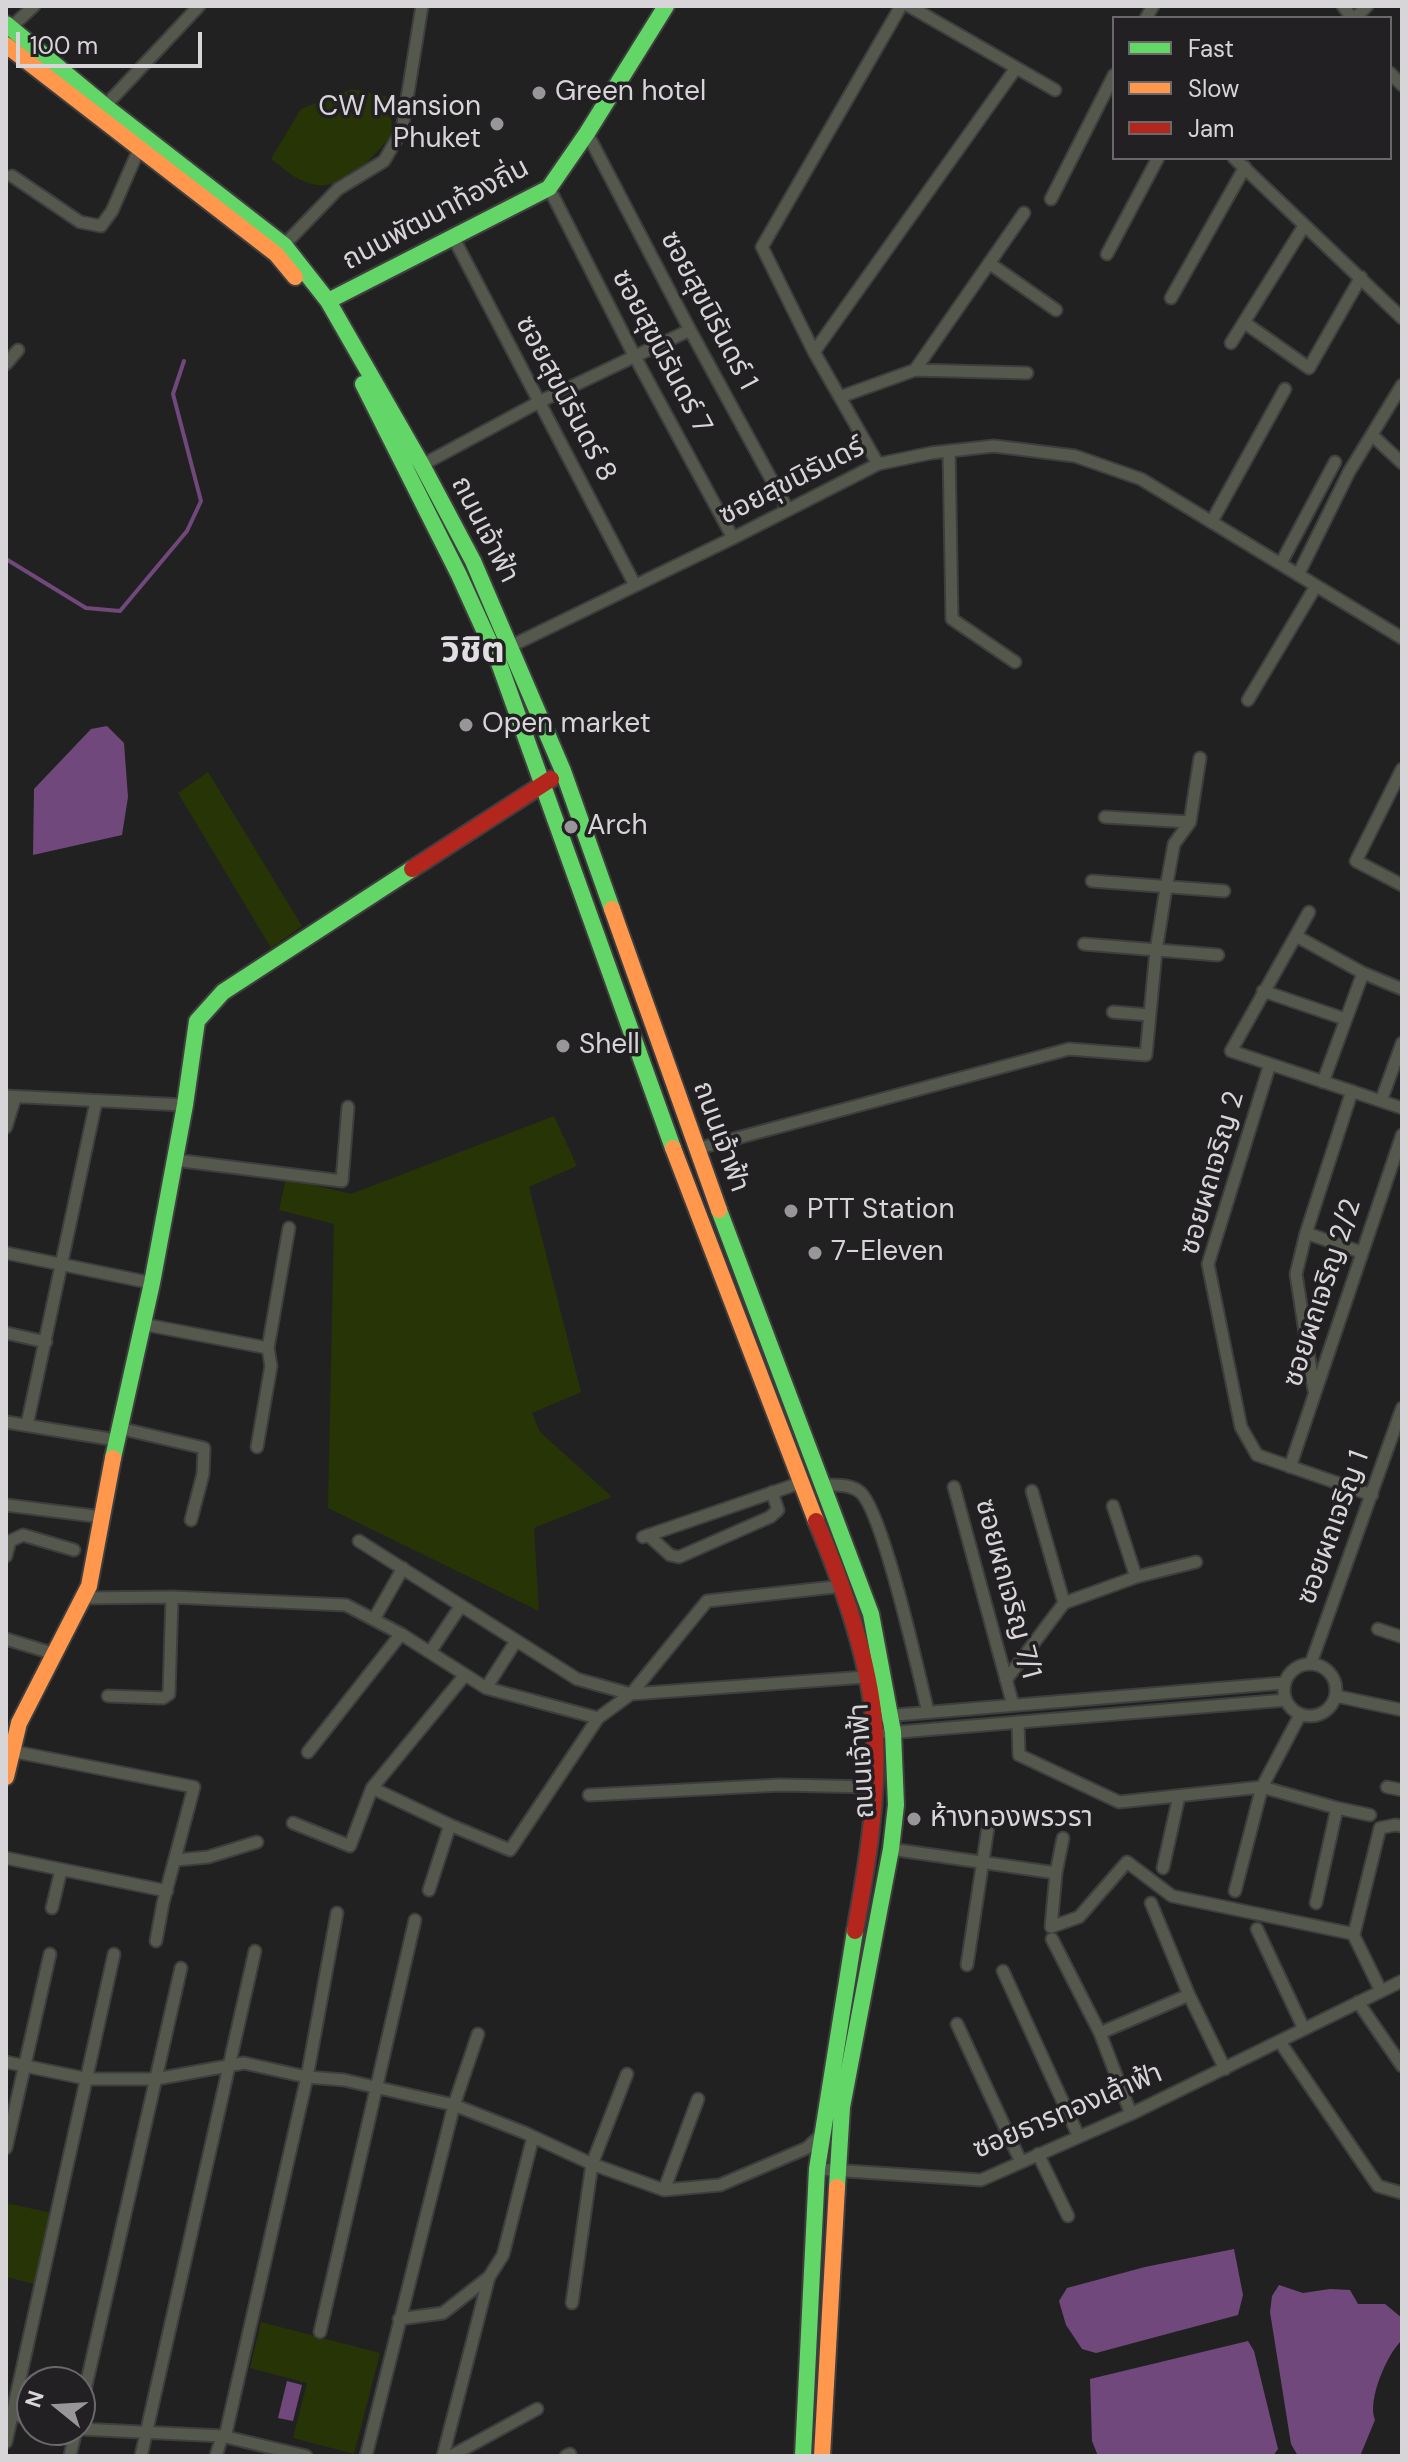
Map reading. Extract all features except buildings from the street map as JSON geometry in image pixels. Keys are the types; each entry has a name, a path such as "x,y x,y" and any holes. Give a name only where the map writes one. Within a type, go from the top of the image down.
{"main road":[{"name":"ถนนพัฒนาท้องถิ่น","path":"328,301 549,188 666,6"},
{"name":"ถนนเจ้าฟ้า","path":"7,32 284,245 328,301 422,465 473,561 563,771 696,1149 871,1614 892,1724 896,1805 891,1849 842,2107 822,2456"},
{"name":"ถนนเจ้าฟ้า","path":"7,32 139,149 276,254 322,307 459,575 499,663 643,1068 800,1483 843,1586 866,1677 874,1726 873,1787 870,1848 839,2020 817,2169 803,2456"},
{"path":"6,1777 19,1723 89,1586 118,1434 152,1283 197,1021 223,992 563,771"}],"street":[{"path":"7,32 34,6"},
{"path":"105,106 199,6"},
{"path":"284,245 338,189 384,161 402,130 422,6"},
{"path":"878,464 814,352 762,247 901,6"},
{"path":"909,6 1055,90"},
{"path":"814,352 1016,68"},
{"path":"1051,199 1112,79"},
{"name":"ซอยสุขนิรันดร์ 1","path":"587,133 788,510"},
{"path":"12,176 80,222 101,226 112,211 139,149"},
{"path":"1107,254 1157,160"},
{"path":"1171,298 1238,161 1402,318"},
{"name":"ซอยสุขนิรันดร์ 7","path":"549,188 634,355 733,538"},
{"path":"915,370 1024,213"},
{"path":"1231,343 1304,226"},
{"name":"ซอยสุขนิรันดร์ 8","path":"452,235 635,585"},
{"path":"989,263 1056,310"},
{"path":"1245,323 1309,368 1361,277"},
{"path":"422,465 539,402 690,330"},
{"path":"6,364 18,350"},
{"path":"840,397 915,370 1027,373"},
{"path":"1298,575 1349,472 1402,385"},
{"path":"1212,521 1285,389"},
{"path":"1372,435 1402,463"},
{"name":"ซอยสุขนิรันดร์","path":"511,646 878,464 994,446 1075,456 1141,479 1402,638"},
{"path":"949,451 952,619 1015,662"},
{"path":"1281,563 1335,462"},
{"path":"1248,700 1316,586"},
{"path":"696,1149 1069,1049 1146,1055 1156,951 1174,844 1190,822 1200,758"},
{"path":"1402,769 1356,861 1402,885"},
{"path":"1105,817 1190,822"},
{"path":"1092,881 1224,891"},
{"path":"1309,912 1263,991 1345,1019"},
{"path":"1296,936 1363,973 1402,989"},
{"path":"1084,944 1218,955"},
{"path":"1323,1082 1363,973"},
{"name":"ซอยผถเจริญ 2","path":"1263,991 1231,1051 1402,1108"},
{"path":"1113,1012 1149,1015"},
{"path":"1381,1101 1402,1043"},
{"name":"ซอยผถเจริญ 2","path":"1270,1064 1208,1264 1241,1427 1257,1455 1372,1495"},
{"path":"1315,1394 1296,1274 1306,1233 1352,1091"},
{"path":"6,1127 10,1097 185,1105"},
{"path":"27,1425 96,1102"},
{"path":"175,1160 342,1181 348,1107"},
{"name":"ซอยผถเจริญ 2/2","path":"1290,1467 1402,1135"},
{"path":"257,1447 271,1366 268,1348 289,1228"},
{"path":"1306,1233 1361,1252"},
{"path":"6,1253 152,1283"},
{"path":"142,1324 268,1348"},
{"path":"6,1333 46,1342"},
{"name":"ซอยผถเจริญ 1","path":"1311,1663 1402,1408"},
{"path":"6,1422 118,1434 204,1448 203,1474 191,1520"},
{"path":"772,1492 778,1510 770,1517 679,1557 670,1555 645,1536 772,1492 800,1483"},
{"path":"824,1485 853,1488 862,1494 869,1507 883,1542 928,1712"},
{"name":"ซอยผถเจริญ 7/1","path":"954,1487 1013,1705"},
{"path":"1032,1491 1064,1603"},
{"path":"6,1505 102,1517"},
{"path":"1113,1506 1136,1577"},
{"path":"6,1556 10,1541 23,1535 74,1550"},
{"path":"359,1541 577,1679 631,1694 866,1677"},
{"path":"1006,1680 1064,1603 1136,1577 1196,1562"},
{"path":"374,1619 403,1568"},
{"path":"372,1788 510,1850 598,1718 631,1694 707,1601 843,1586"},
{"path":"84,1598 172,1597 346,1605 401,1634 486,1688 598,1718"},
{"path":"108,1696 163,1698 169,1694 172,1597"},
{"path":"430,1652 460,1607"},
{"path":"1378,1629 1402,1637"},
{"path":"308,1752 401,1634"},
{"path":"6,1639 55,1654"},
{"path":"486,1688 516,1641"},
{"path":"1311,1663 1328,1670 1336,1686 1336,1696 1332,1704 1318,1715 1300,1715 1286,1700 1284,1683 1292,1670 1311,1663"},
{"path":"293,1823 350,1846 372,1788 465,1675"},
{"path":"892,1724 928,1712 1284,1683"},
{"path":"1336,1696 1402,1710"},
{"path":"874,1726 1018,1722 1286,1700"},
{"path":"1235,1891 1262,1787 1300,1715"},
{"path":"1018,1722 1019,1755 1119,1802 1262,1787 1370,1815"},
{"path":"11,1751 194,1787 156,1941"},
{"path":"589,1795 780,1785 873,1787"},
{"path":"1387,1787 1402,1790"},
{"path":"1163,1868 1179,1796"},
{"path":"1316,1903 1337,1808"},
{"path":"967,1965 989,1821"},
{"path":"429,1890 450,1825"},
{"path":"1063,1838 1051,1927 1079,1917 1127,1862 1172,1896 1354,1934 1380,1828 1402,1826"},
{"path":"176,1860 208,1857 257,1842"},
{"path":"891,1849 1056,1873"},
{"path":"6,1858 167,1891"},
{"path":"52,1908 61,1870"},
{"path":"1151,1903 1189,1995 1225,2069"},
{"path":"216,2456 224,2436 307,2077 337,1913"},
{"path":"320,2332 415,1920"},
{"path":"1257,1929 1304,2029"},
{"path":"1355,1938 1381,1991"},
{"path":"1052,1939 1100,2033 1131,2114"},
{"path":"141,2456 255,1951"},
{"path":"6,2148 50,1954"},
{"path":"6,2442 9,2414 88,2079 114,1954"},
{"path":"90,2366 181,1968"},
{"path":"1003,1971 1079,2137"},
{"name":"ซอยธารทองเล้าฟ้า","path":"817,2169 981,2180 1131,2114 1402,1981"},
{"path":"1100,2033 1189,1995"},
{"path":"1358,2002 1402,2066"},
{"path":"957,2024 1021,2162"},
{"path":"366,2456 454,2105 478,2034"},
{"path":"1280,2042 1378,2186 1402,2193"},
{"path":"6,2062 88,2079 156,2079 244,2063 307,2077 344,2080 454,2105 592,2164 664,2190 720,2185 807,2148 823,2133"},
{"path":"572,2303 592,2164 627,2074"},
{"path":"664,2190 698,2099"},
{"path":"443,2456 489,2277 503,2255 533,2137"},
{"path":"1038,2154 1068,2216"},
{"path":"399,2319 443,2313 489,2277"},
{"path":"451,2456 537,2409"},
{"path":"96,2430 224,2436 306,2456"}],"green space":[{"path":"352,89 388,97 393,134 365,164 343,180 317,185 299,179 271,159 301,109"},
{"path":"208,772 302,926 271,948 178,793"},
{"path":"554,1116 577,1166 529,1187 581,1392 532,1413 540,1432 612,1497 534,1528 539,1611 328,1508 334,1224 279,1210 286,1178 351,1194"},
{"path":"6,2203 52,2213 34,2284 6,2277"},
{"path":"261,2322 380,2353 354,2454 293,2438 307,2383 250,2368"}],"shaded area":[{"path":"107,726 124,743 128,797 122,835 33,855 34,789 91,729"},
{"path":"1234,2249 1243,2295 1238,2315 1096,2353 1082,2349 1066,2325 1059,2301 1067,2288 1145,2267"},
{"path":"1279,2285 1303,2293 1350,2290 1358,2304 1385,2304 1402,2318 1402,2340 1380,2378 1374,2401 1375,2420 1360,2456 1298,2456 1291,2444 1270,2312 1272,2296"},
{"path":"1248,2341 1254,2351 1278,2449 1273,2456 1098,2456 1092,2441 1090,2379"},
{"path":"287,2381 302,2385 293,2421 278,2418"}],"waterway":[{"path":"6,559 86,608 120,611 187,531 201,501 173,394 184,361"}],"traffic: fast":[{"path":"328,301 549,188 666,6"},
{"path":"6,24 105,106 284,245 328,301 473,561 563,771 612,909"},
{"path":"363,384 459,575 499,663 673,1148"},
{"path":"113,1458 152,1283 197,1021 223,992 412,869"},
{"path":"719,1210 871,1614 893,1732 896,1805 891,1849 842,2107 837,2187"},
{"path":"803,2456 817,2169 855,1931"}],"traffic: slow":[{"path":"6,45 276,254 295,277"},
{"path":"612,909 719,1210"},
{"path":"673,1148 816,1521"},
{"path":"6,1777 19,1723 89,1586 113,1458"},
{"path":"822,2456 837,2187"}],"traffic: jam":[{"path":"412,869 551,779"},
{"path":"816,1521 854,1626 873,1708 873,1808 855,1931"}],"place":[{"name":"Green hotel","path":"539,93"},
{"name":"CW Mansion Phuket","path":"497,124"},
{"name":"Open market","path":"466,725"},
{"name":"Arch","path":"571,827"},
{"name":"Shell","path":"563,1046"},
{"name":"PTT Station","path":"791,1211"},
{"name":"7-Eleven","path":"815,1253"},
{"name":"ห้างทองพรวรา","path":"914,1819"}],"district":[{"name":"วิชิต","path":"473,653"}]}
